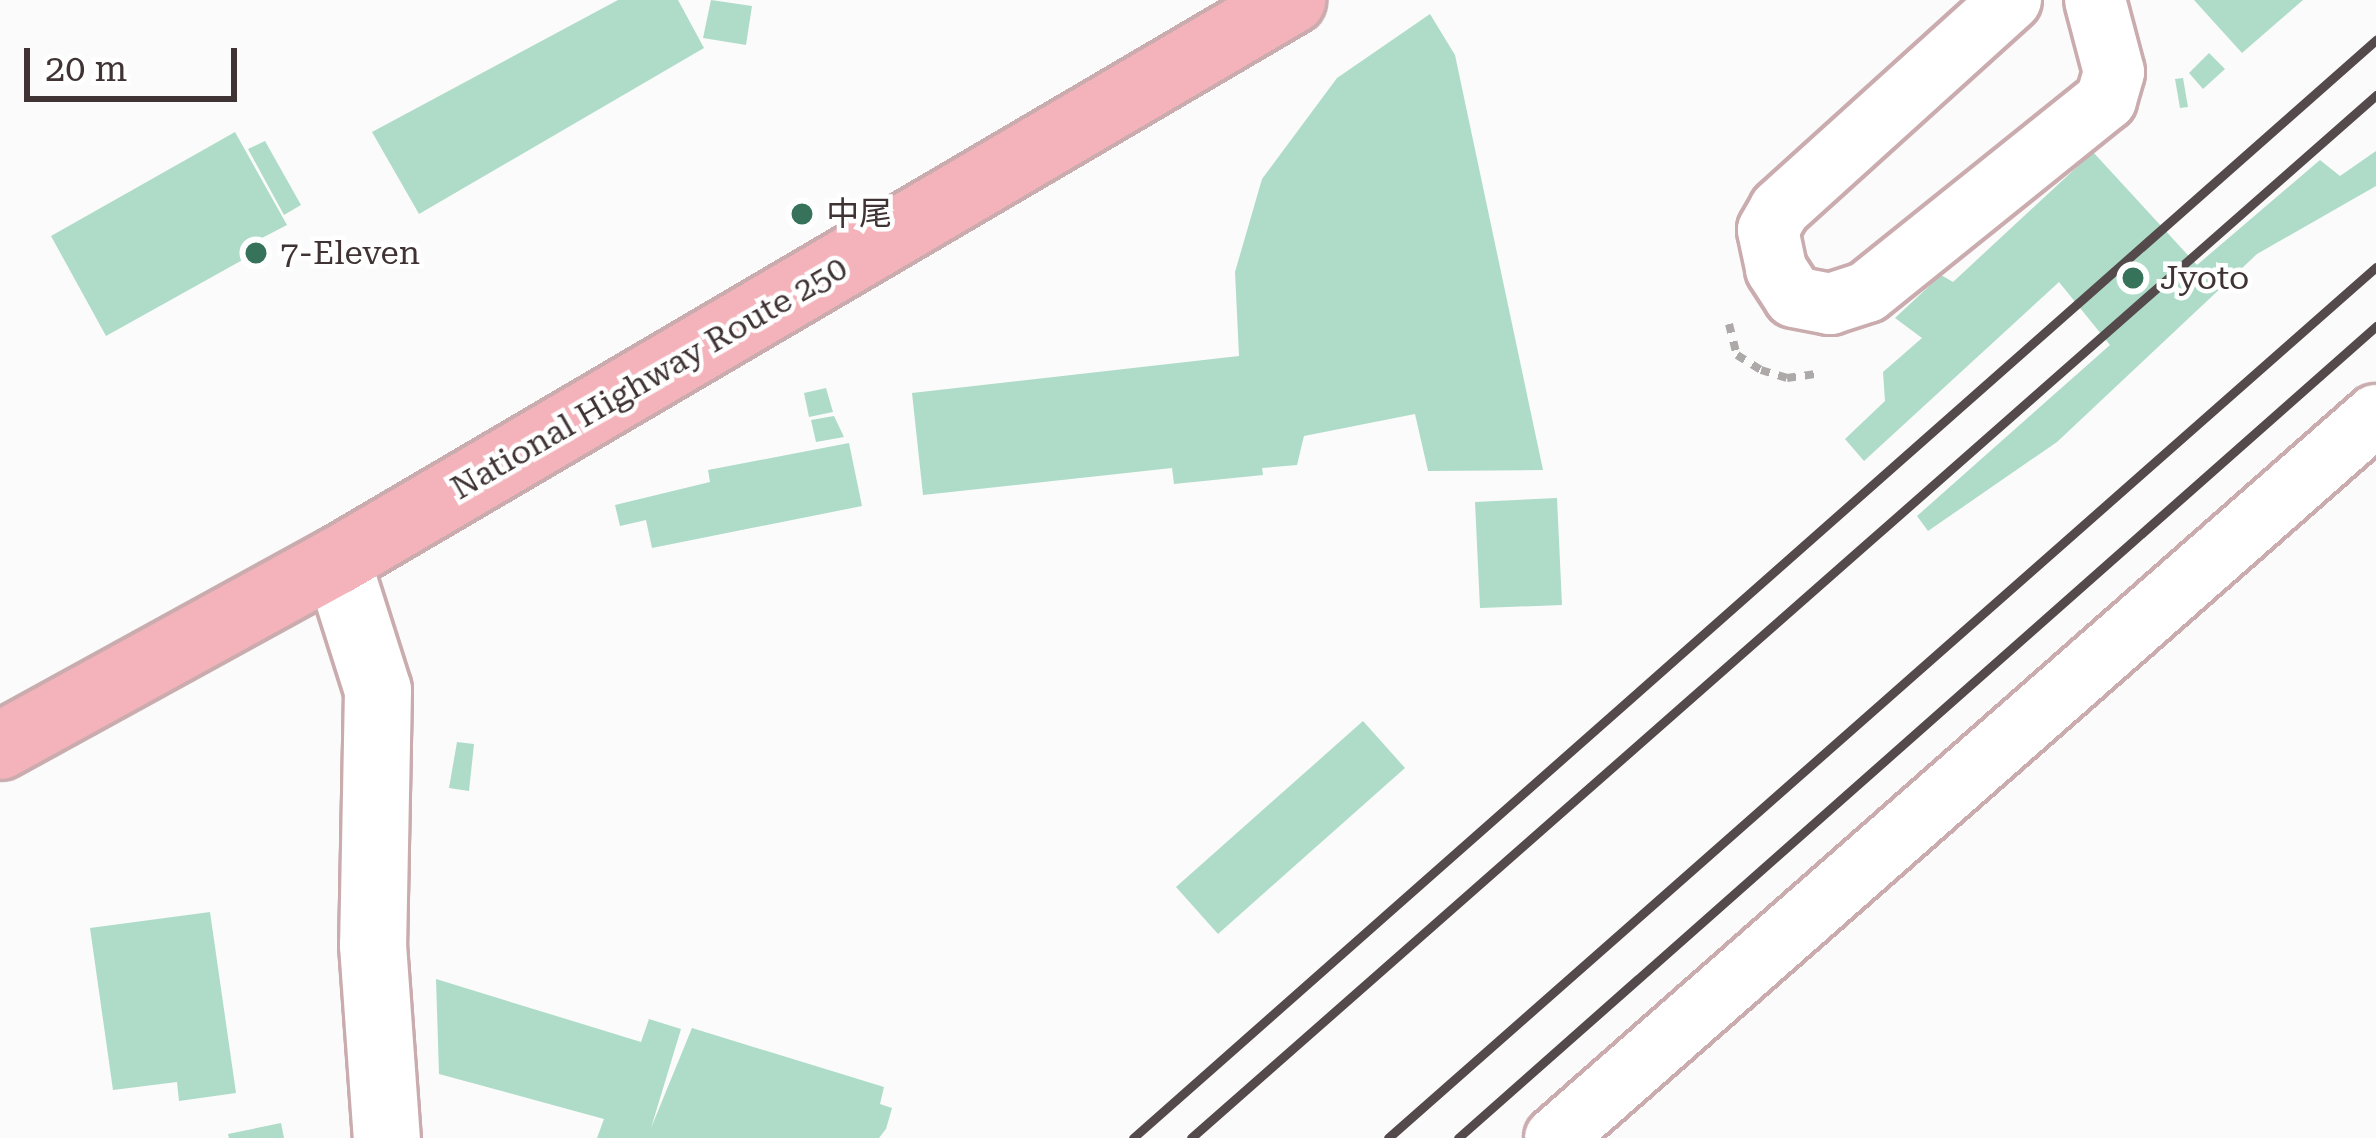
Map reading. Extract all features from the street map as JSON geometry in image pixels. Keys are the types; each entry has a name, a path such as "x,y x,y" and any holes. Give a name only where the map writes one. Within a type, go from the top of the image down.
{"highway":[{"name":"National Highway Route 250","path":"0,746 337,561 1292,0"}],"street":[{"path":"2011,0 1780,208 1768,230 1776,269 1794,297 1830,304 1867,292 2106,100 2114,73 2095,0"},
{"path":"1555,1138 2376,415"},
{"path":"337,561 378,690 373,945 387,1138"}],"building":[{"path":"618,0 678,0 704,48 419,214 372,132"},
{"path":"711,0 752,6 746,45 703,38"},
{"path":"2194,0 2303,0 2242,53"},
{"path":"1430,14 1455,55 1543,470 1428,471 1415,414 1304,436 1297,465 1262,468 1263,475 1174,484 1172,468 923,495 912,393 1239,356 1235,272 1262,179 1337,78"},
{"path":"2209,53 2225,69 2203,89 2189,73"},
{"path":"2183,78 2188,107 2180,108 2175,79"},
{"path":"235,132 287,225 260,239 264,248 106,336 51,236"},
{"path":"265,141 301,205 284,215 248,149"},
{"path":"2376,151 2376,186 2257,254 2057,442 1928,531 1917,516 2110,345 2059,282 1864,461 1845,439 1885,401 1883,372 1922,338 1895,318 1941,275 1953,282 2093,152 2197,265 2320,160 2340,176"},
{"path":"826,388 833,412 809,417 804,393"},
{"path":"834,416 844,437 816,442 811,420"},
{"path":"849,443 862,506 652,548 646,520 620,526 615,505 710,482 708,470"},
{"path":"1557,498 1562,605 1480,608 1475,502"},
{"path":"1363,721 1405,768 1218,934 1176,887"},
{"path":"457,742 474,744 469,791 449,788"},
{"path":"210,912 236,1093 179,1101 177,1082 113,1090 90,928"},
{"path":"436,979 641,1042 649,1019 681,1029 651,1128 692,1028 884,1087 880,1104 892,1108 886,1129 879,1138 597,1138 604,1119 439,1074"},
{"path":"281,1123 284,1138 229,1138 228,1134"}],"railway":[{"path":"1133,1138 2376,40"},
{"path":"1191,1138 2376,95"},
{"path":"1388,1138 2376,267"},
{"path":"1458,1138 2376,326"}],"place":[{"name":"中尾","path":"802,214"},
{"name":"7-Eleven","path":"256,253"},
{"name":"Jyoto","path":"2133,278"}]}
